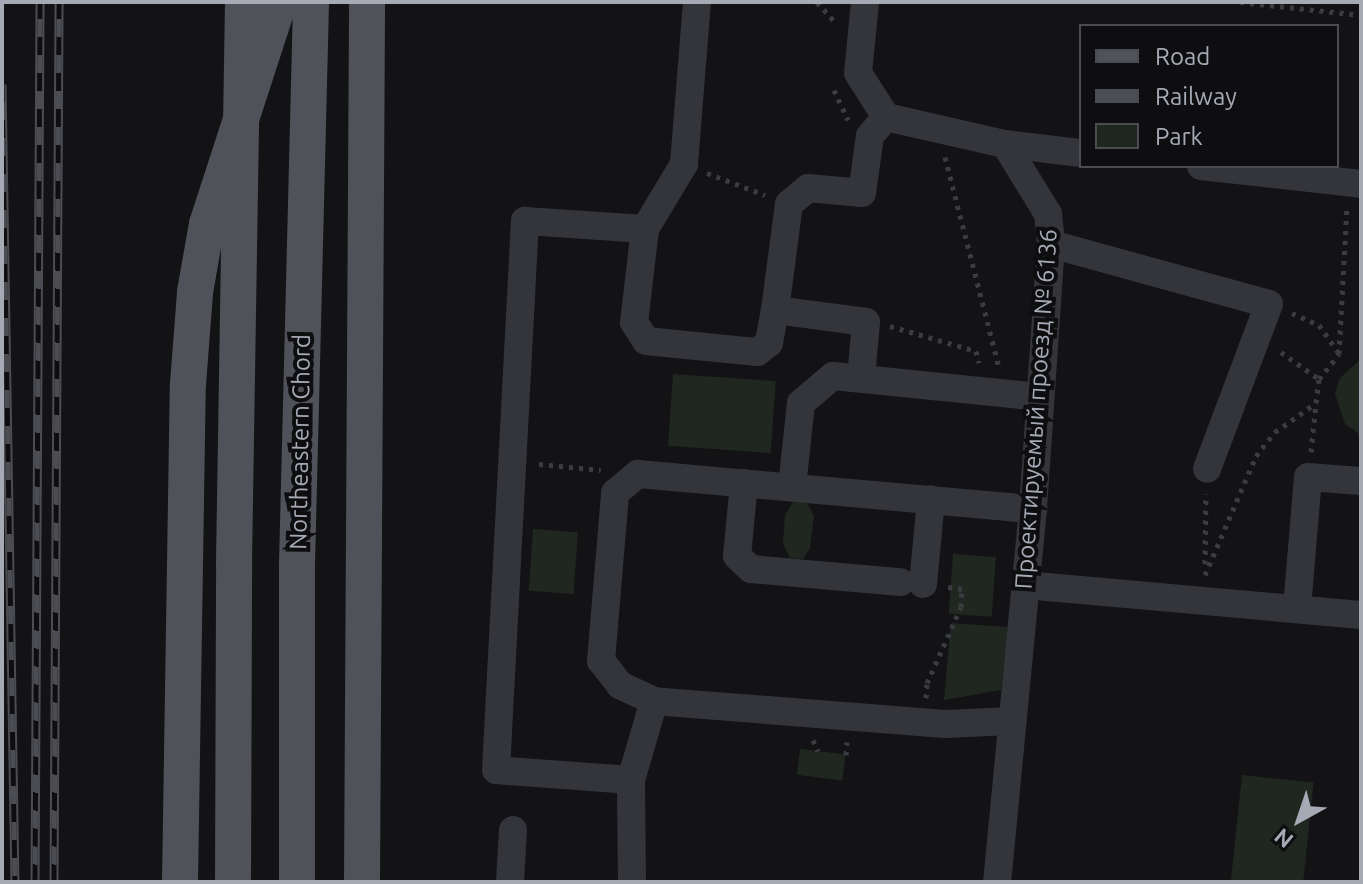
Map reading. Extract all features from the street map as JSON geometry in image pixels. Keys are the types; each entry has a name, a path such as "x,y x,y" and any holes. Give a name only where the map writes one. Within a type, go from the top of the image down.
{"main road":[{"path":"233,882 234,562 243,2"},
{"path":"180,882 188,400 195,292 207,224 279,2"},
{"name":"Northeastern Chord","path":"297,882 297,564 311,2"},
{"path":"362,882 369,349 367,2"}],"street":[{"path":"697,2 684,164 645,229 634,322 646,341 757,352 769,343 789,204 808,188 862,193 878,126 858,73 865,2"},
{"path":"878,126 1079,153"},
{"name":"Проектируемый проезд № 6136","path":"997,882 1033,509 1051,244 1048,214 1005,144"},
{"path":"1219,168 1355,183"},
{"path":"631,780 496,770 525,221 645,229"},
{"path":"1051,244 1269,304 1207,469"},
{"path":"775,310 866,322 861,378"},
{"path":"792,487 801,403 833,376 1040,397"},
{"path":"1011,721 924,723 654,701 620,685 601,661 615,493 638,474 1033,509"},
{"path":"1297,608 1308,477 1361,481"},
{"path":"744,483 737,556 751,569 912,583 931,499"},
{"path":"1025,585 1361,615"},
{"path":"632,882 631,780 654,701"},
{"path":"510,882 513,830"}],"path":[{"path":"817,2 837,26 839,14"},
{"path":"1240,2 1361,15"},
{"path":"1303,2 1312,10"},
{"path":"831,83 846,118 878,126"},
{"path":"929,152 957,159"},
{"path":"944,156 994,392"},
{"path":"684,164 789,204"},
{"path":"1308,477 1319,379 1339,354 1355,183"},
{"path":"1269,304 1319,325 1339,354"},
{"path":"866,322 976,351 994,392"},
{"path":"1257,335 1319,379"},
{"path":"1205,568 1256,456 1275,432 1316,403"},
{"path":"513,462 638,474"},
{"path":"1204,600 1207,469"},
{"path":"912,583 962,589 961,607 927,683 924,723"}],"green space":[{"path":"1361,359 1361,435 1345,424 1335,394 1340,378"},
{"path":"673,374 776,381 771,453 668,446"},
{"path":"793,502 807,503 814,516 810,548 803,559 790,558 783,543 785,515"},
{"path":"533,529 578,532 574,594 529,591"},
{"path":"953,554 996,557 992,617 949,614"},
{"path":"951,623 1008,627 1001,690 944,700"},
{"path":"800,749 846,755 842,780 797,775"},
{"path":"1242,775 1314,783 1303,882 1231,882"}],"railway":[{"path":"35,882 40,2"},
{"path":"54,882 59,2"},
{"path":"2,84 15,882"}]}
